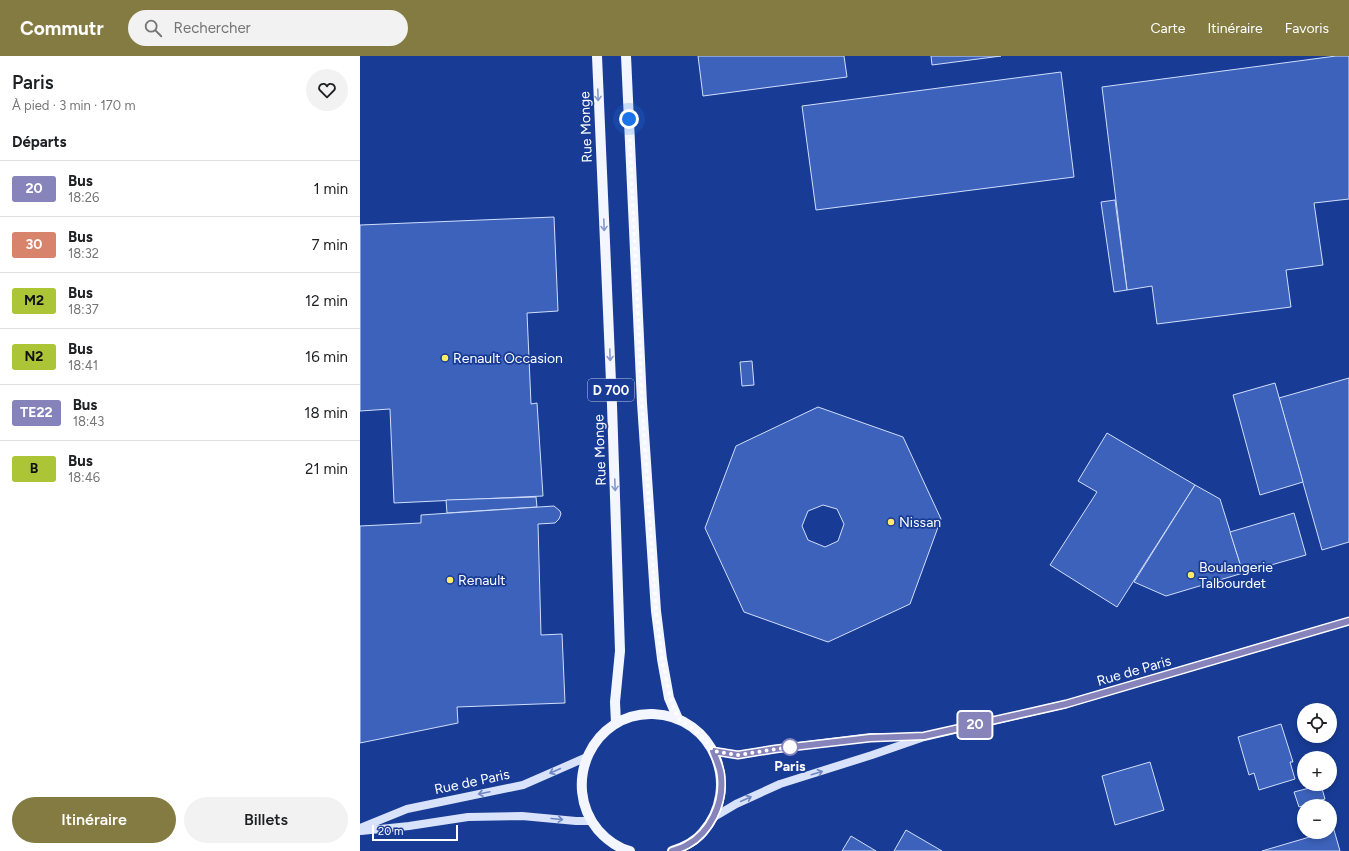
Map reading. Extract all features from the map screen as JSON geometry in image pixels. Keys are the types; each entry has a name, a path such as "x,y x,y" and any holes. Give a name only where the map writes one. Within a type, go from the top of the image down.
{"main road":[{"name":"Rue Monge","path":"597,56 612,405 620,651 615,702 616,723"},
{"name":"D 700","path":"626,56 642,403 656,610 662,659 670,698 678,719"},
{"name":"Rue de Paris","path":"714,818 736,804 780,784 872,755 924,736 1066,704 1349,621"},
{"path":"627,850 605,838 591,821 583,800 581,778 587,757 599,738 616,723 634,716 653,714 678,719 691,726 706,740 713,751 722,777 721,798 714,818 703,833 688,848 672,851"},
{"name":"Rue de Paris","path":"713,751 738,755 775,749 870,738 924,736"},
{"name":"Rue de Paris","path":"360,830 407,809 522,785 587,757"},
{"name":"Rue de Paris","path":"360,830 409,826 468,817 522,816 591,821"}],"building":[{"path":"698,56 844,56 847,77 703,96"},
{"path":"931,56 1001,56 932,65"},
{"path":"1336,56 1349,56 1349,199 1314,203 1323,265 1286,270 1291,307 1157,324 1152,286 1127,290 1102,87"},
{"path":"1061,72 1074,177 816,210 802,106"},
{"path":"1115,200 1127,290 1114,292 1101,202"},
{"name":"Renault Occasion","path":"554,217 558,311 527,313 531,404 537,403 543,496 394,503 390,409 360,411 360,225"},
{"path":"752,361 754,385 742,386 740,362"},
{"path":"1349,378 1349,542 1322,550 1279,398"},
{"path":"1275,383 1303,482 1260,495 1233,395"},
{"name":"Nissan","path":"818,407 903,437 941,519 910,604 828,642 744,612 705,528 736,446","holes":["823,505 837,509 844,524 838,541 825,547 808,540 802,526 808,511"]},
{"path":"1107,433 1195,485 1117,607 1050,565 1097,492 1078,481"},
{"path":"1195,485 1220,499 1243,573 1166,596 1134,582"},
{"path":"536,497 537,507 447,513 446,500"},
{"name":"Renault","path":"554,506 560,511 561,514 559,519 555,523 538,524 541,635 562,634 565,703 457,707 458,723 360,743 360,526 421,523 421,515"},
{"path":"1294,513 1306,555 1243,573 1230,532"},
{"path":"1281,724 1293,762 1290,762 1295,779 1259,790 1254,773 1249,775 1238,737"},
{"path":"1150,762 1164,810 1115,825 1102,776"},
{"path":"1323,791 1325,799 1297,799 1297,801 1294,792"},
{"path":"906,830 942,851 894,851"},
{"path":"851,836 876,851 842,851"},
{"path":"1303,839 1337,839 1340,851 1262,851"}],"bus line":[{"name":"20","path":"672,851 688,845 703,833 714,818 721,798 722,777 713,751 738,755 775,749 870,738 924,736 1066,704 1349,621"}],"place":[{"name":"Renault Occasion","path":"445,358"},
{"name":"Nissan","path":"891,522"},
{"name":"Boulangerie Talbourdet","path":"1191,575"},
{"name":"Renault","path":"450,580"},
{"name":"Paris","path":"790,747"}],"route":[{"path":"629,119 642,403 656,610 662,659 670,698 678,719 691,726 706,740 713,751 738,755 790,747"}]}
